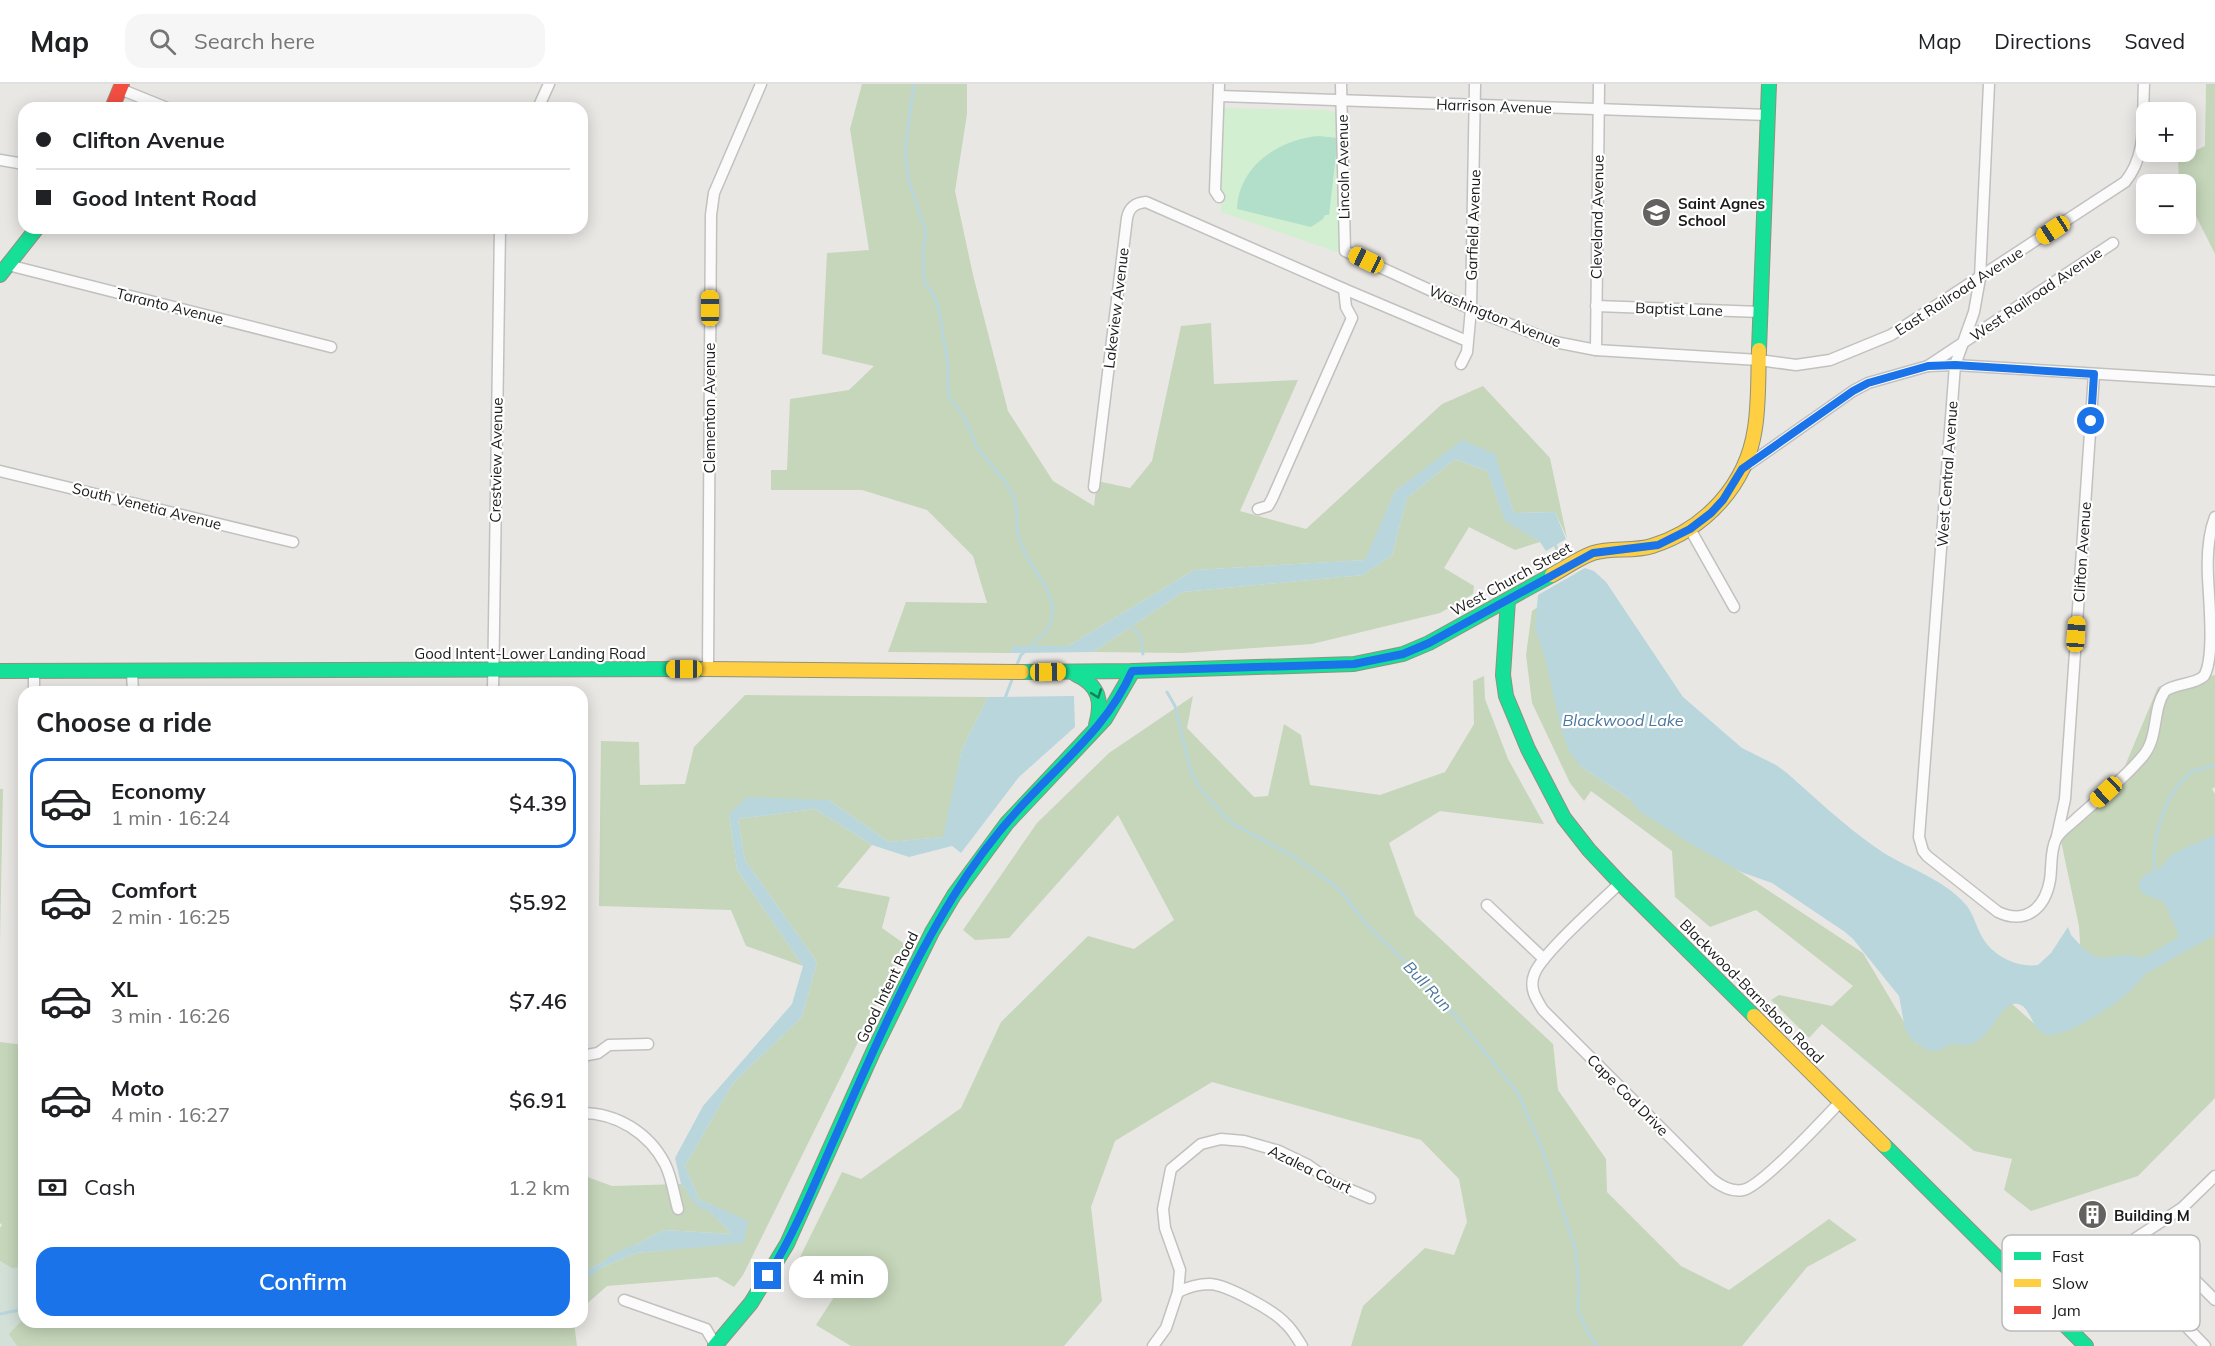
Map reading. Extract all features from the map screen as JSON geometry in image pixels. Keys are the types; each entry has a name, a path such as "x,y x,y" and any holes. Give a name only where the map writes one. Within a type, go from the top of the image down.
{"main road":[{"name":"West Church Street","path":"1132,671 1354,664 1403,654 1429,643 1584,558 1603,550 1658,545 1690,529 1711,513 1723,500 1742,469 1755,428 1769,84"},
{"path":"114,102 121,86"},
{"path":"4,270 32,234"},
{"name":"Blackwood-Barnsboro Road","path":"1508,600 1503,675 1506,696 1528,749 1564,818 1582,842 1620,883 2002,1263"},
{"name":"Good Intent-Lower Landing Road","path":"0,671 708,669 1132,671"},
{"path":"1067,671 1089,681 1099,692 1100,711 1093,732"},
{"name":"Good Intent Road","path":"715,1346 751,1303 787,1244 888,1021 932,932 954,895 1006,823 1093,732 1115,703 1132,671"},
{"name":"Blackwood-Barnsboro Road","path":"2071,1331 2086,1346"}],"street":[{"path":"541,102 549,84"},
{"name":"Clementon Avenue","path":"708,669 711,215 714,193 761,84"},
{"path":"1219,84 1215,191 1219,197"},
{"name":"Lincoln Avenue","path":"1341,84 1345,250"},
{"name":"Garfield Avenue","path":"1461,364 1467,352 1471,309 1475,84"},
{"name":"Cleveland Avenue","path":"1596,350 1599,84"},
{"name":"West Central Avenue","path":"1934,862 1923,851 1919,837 1955,365 1974,312 1980,278 1989,84"},
{"name":"East Railroad Avenue","path":"1759,360 1796,364 1830,360 1891,335 2108,195 2125,182 2141,154 2144,84"},
{"path":"121,86 154,102"},
{"name":"Harrison Avenue","path":"1219,96 1768,115"},
{"path":"0,160 18,163"},
{"name":"Lakeview Avenue","path":"1094,487 1129,210 1134,205 1146,202 1344,289"},
{"name":"Crestview Avenue","path":"493,686 500,234"},
{"name":"West Railroad Avenue","path":"1742,469 1853,391 1868,383 1928,366 2113,243"},
{"name":"Washington Avenue","path":"1345,250 1471,309 1555,342 1596,350 1759,360"},
{"name":"Taranto Avenue","path":"4,270 331,347"},
{"path":"1258,509 1268,506 1272,499 1352,318 1346,307 1344,289 1467,341"},
{"name":"Baptist Lane","path":"1596,306 1761,312"},
{"path":"1928,366 1955,365 2215,381"},
{"name":"Clifton Avenue","path":"1934,862 2006,916 2019,917 2032,913 2043,898 2050,879 2065,799 2094,374"},
{"name":"South Venetia Avenue","path":"0,471 293,542"},
{"path":"2057,837 2143,756 2153,734 2159,702 2165,690 2199,679 2209,671 2214,659 2215,641 2208,556 2215,517"},
{"path":"1690,529 1734,607"},
{"path":"34,672 34,686"},
{"path":"132,672 133,686"},
{"name":"Cape Cod Drive","path":"1620,883 1537,967 1532,983 1535,997 1543,1010 1713,1180 1727,1189 1744,1190 1758,1183 1840,1102"},
{"path":"1487,905 1544,959"},
{"path":"588,1055 598,1053 609,1045 648,1044"},
{"path":"588,1113 598,1113 622,1120 656,1149 666,1166 678,1209"},
{"name":"Azalea Court","path":"1153,1346 1166,1328 1178,1292 1180,1270 1165,1228 1163,1209 1171,1169 1201,1144 1221,1138 1244,1141 1280,1151 1308,1165 1332,1182 1370,1198"},
{"path":"2146,1235 2182,1208 2215,1176"},
{"path":"1178,1292 1191,1286 1212,1284 1267,1307 1287,1324 1302,1346"},
{"path":"2200,1285 2215,1300"},
{"path":"624,1300 706,1329 715,1346"},
{"path":"2191,1331 2205,1346"}],"green space":[{"path":"862,84 967,84 967,114 955,191 973,275 1008,411 1053,481 1094,506 1097,481 1130,488 1152,461 1181,326 1211,323 1214,384 1298,380 1240,511 1306,529 1442,404 1483,386 1550,458 1567,538 1555,512 1514,513 1495,455 1462,441 1395,491 1366,560 1194,570 1068,646 1013,646 1010,653 888,652 906,602 987,603 973,556 927,510 862,490 771,490 771,470 787,470 790,399 849,390 874,366 822,354 827,253 869,250 850,129"},
{"path":"2206,84 2215,84 2215,254 2196,216 2196,174 2179,174 2178,162 2196,162 2196,150 2205,146"},
{"path":"1223,108 1326,110 1339,113 1339,247 1337,252 1221,212"},
{"path":"1318,136 1338,138 1329,215 1325,215 1311,227 1237,209 1239,193 1245,180 1264,158 1289,143"},
{"path":"1455,459 1487,471 1505,520 1540,542 1515,550 1469,527 1444,568 1474,586 1473,594 1440,613 1312,644 1183,653 1093,652 1183,592 1363,575 1392,555 1407,498"},
{"path":"1539,606 1580,766 1863,953 1917,1044 1981,1029 2011,1003 2047,1035 2085,1022 2079,926 2061,841 2122,773 2158,687 2215,675 2215,787 2212,789 2215,794 2215,1098 2138,1176 2031,1211 2004,1190 2012,1159 1974,1151 1822,1024 1809,1038 1771,1000 1779,995 1832,1006 1853,986 1756,910 1710,927 1675,897 1672,851 1591,791 1584,801 1570,783 1532,703 1526,655 1532,611"},
{"path":"1484,676 1485,699 1508,759 1544,824 1440,811 1389,843 1415,915 1553,1044 1558,1090 1606,1159 1607,1192 1681,1266 1729,1290 1829,1219 1857,1240 1807,1267 1742,1346 1351,1346 1363,1306 1425,1248 1454,1255 1467,1222 1459,1179 1421,1140 1212,1082 1115,1141 1091,1207 1102,1301 1064,1346 851,1346 816,1325 843,1283 800,1257 842,1172 861,1179 961,1108 1001,1022 1088,936 1134,949 1174,920 1118,815 1009,938 975,940 963,930 1037,823 1109,753 1193,696 1187,728 1254,797 1268,796 1284,724 1301,735 1310,785 1380,795 1445,772 1474,724 1473,681"},
{"path":"745,695 988,697 962,749 944,837 889,842 829,800 729,814 737,870 803,966 746,946 731,910 599,906 601,741 639,742 640,785 685,784 694,747"},
{"path":"0,789 3,789 0,942"},
{"path":"815,809 872,845 837,887 890,897 882,928 906,945 743,1275 734,1287 717,1277 607,1286 588,1303 588,1273 636,1253 744,1242 747,1221 699,1199 685,1166 733,1083 802,1017 817,962 745,860 738,819"},
{"path":"0,1042 18,1044 18,1268 12,1269 0,1261 0,1228 2,1225 0,1223"},
{"path":"588,1177 612,1186 681,1184 732,1234 664,1230 588,1270"},
{"path":"18,1324 18,1328 575,1328 577,1346 17,1346 8,1334"}],"shaded area":[{"path":"0,1261 12,1268 18,1268 18,1324 9,1334 17,1346 0,1346"}],"water":[{"path":"1462,440 1495,454 1514,513 1555,512 1566,539 1546,551 1540,542 1505,521 1487,471 1455,459 1407,498 1392,555 1363,575 1183,592 1093,652 1010,653 1013,646 1068,646 1194,570 1365,560 1395,491"},
{"name":"Blackwood Lake","path":"1585,568 1594,571 1606,582 1683,697 1742,748 1787,773 1841,821 1875,847 1935,880 1957,896 1969,909 1985,942 2005,959 2021,964 2038,965 2051,953 2068,927 2071,935 2084,949 2102,958 2127,955 2143,958 2177,938 2179,935 2164,902 2144,894 2139,884 2146,874 2164,865 2179,851 2215,834 2215,935 2144,975 2128,993 2115,1003 2071,1029 2058,1034 2042,1033 2024,1007 2013,1004 2001,1013 1983,1037 1974,1043 1964,1045 1952,1043 1940,1050 1930,1051 1913,1041 1905,1029 1899,996 1845,932 1772,883 1741,872 1639,811 1630,799 1580,766 1569,751 1561,729 1546,661 1535,628 1538,595"},
{"path":"1074,696 1075,727 1019,777 961,853 952,846 909,857 872,845 815,809 738,819 745,860 817,962 802,1017 733,1083 685,1166 699,1199 748,1221 744,1243 636,1253 588,1273 588,1270 664,1230 732,1234 681,1184 675,1158 703,1106 792,1004 803,966 737,870 729,814 747,797 829,800 889,842 943,837 962,749 988,697"}],"waterway":[{"path":"914,84 905,151 909,182 926,232 923,250 924,282 935,297 939,311 948,365 948,395 965,419 977,448 1004,480 1013,495 1018,537 1028,559 1046,587 1052,603 1053,615 1047,631 1021,655 1016,667"},
{"path":"1554,543 1565,564"},
{"name":"Bull Run","path":"1130,625 1140,635 1143,654"},
{"path":"1005,698 1013,677"},
{"name":"Bull Run","path":"1167,692 1175,706 1191,772 1199,787 1225,817 1235,825 1291,855 1338,888 1367,925 1434,990 1518,1093 1542,1149 1575,1248 1579,1291 1578,1311 1597,1346"},
{"path":"2155,873 2157,833 2172,794 2189,774 2215,765"},
{"path":"687,1188 695,1202 709,1209"},
{"path":"606,1261 634,1246"},
{"path":"588,1274 599,1268"},
{"path":"0,1314 18,1310"}],"traffic: fast":[{"path":"1759,350 1769,84"},
{"path":"0,275 32,234"},
{"path":"1022,672 1354,664 1403,654 1429,643 1552,575"},
{"path":"1508,600 1503,675 1506,696 1528,749 1564,818 1589,850 1620,883 1754,1016"},
{"path":"0,671 704,669"},
{"path":"715,1346 751,1303 787,1244 873,1052 932,932 954,895 1007,823 1105,719 1133,671"},
{"path":"1075,674 1089,683 1097,695 1099,708 1096,725"},
{"path":"1884,1145 2002,1262"},
{"path":"2071,1331 2086,1346"}],"traffic: slow":[{"path":"1552,575 1593,553 1645,548 1672,538 1690,528 1721,502 1743,468 1750,448 1757,409 1759,350"},
{"path":"704,669 1022,672"},
{"path":"1754,1016 1884,1145"}],"traffic: jam":[{"path":"114,102 122,84"}],"place":[{"name":"Saint Agnes School","path":"1657,212"},
{"name":"Building M","path":"2093,1215"}],"route":[{"path":"768,1276 787,1244 907,982 954,895 1006,823 1105,719 1132,671 1354,664 1403,654 1429,643 1593,553 1658,545 1690,529 1711,513 1723,500 1742,469 1853,391 1868,383 1928,366 1955,365 2094,374 2091,421"}]}
